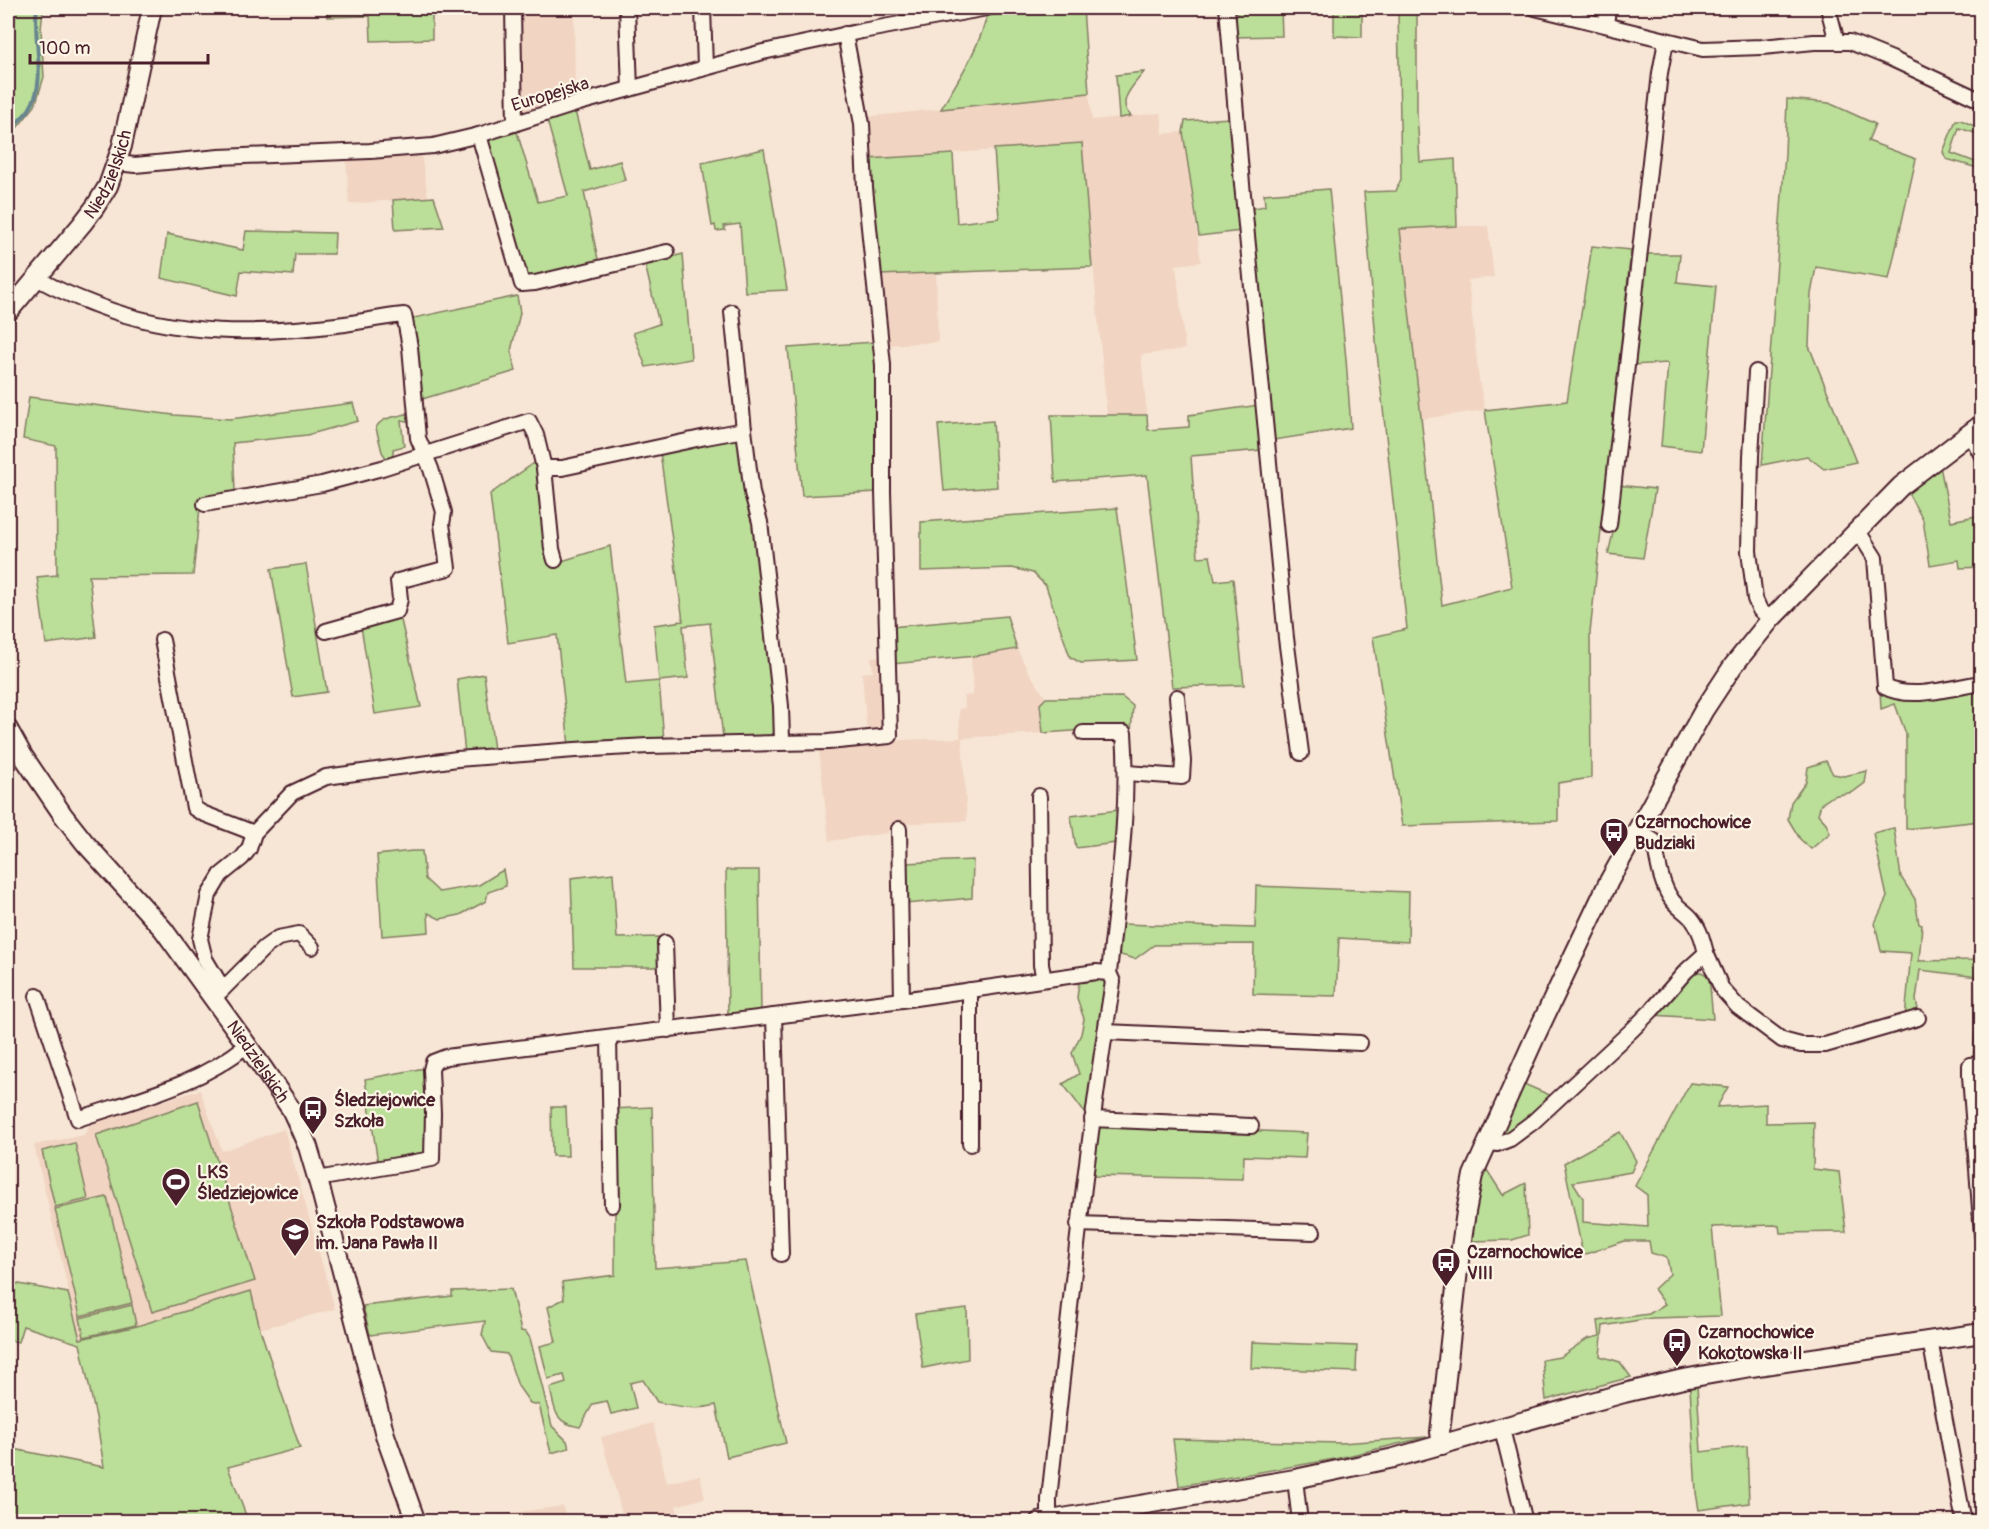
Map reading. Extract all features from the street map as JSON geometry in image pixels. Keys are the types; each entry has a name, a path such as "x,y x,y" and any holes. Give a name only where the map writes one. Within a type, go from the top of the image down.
{"street":[{"name":"Niedzielskich","path":"8,312 38,279 95,207 108,186 117,163 152,8"},
{"path":"513,8 515,124"},
{"path":"627,8 630,89"},
{"path":"703,8 705,67"},
{"name":"Europejska","path":"117,163 135,165 231,156 418,148 479,135 705,67 763,52 982,8"},
{"path":"1227,8 1286,638 1301,753"},
{"path":"1535,8 1703,49 1850,42 1982,101"},
{"path":"1606,26 1608,8"},
{"path":"1828,8 1837,42"},
{"path":"312,947 299,934 278,938 264,948 218,994 200,939 208,895 221,875 242,858 249,849 254,833 292,793 326,777 457,759 575,750 782,741 828,742 890,736 883,492 883,365 865,188 862,124 845,34"},
{"path":"1609,525 1660,73 1666,41"},
{"path":"479,135 522,284 536,283 667,252"},
{"path":"38,279 51,287 106,309 155,324 198,330 237,332 298,329 404,315 410,348 418,438 444,512 442,524 448,568 398,581 400,599 397,611 326,631"},
{"path":"732,312 752,493 760,522 781,706 782,741"},
{"path":"1756,372 1749,551 1755,599 1760,610 1772,619"},
{"path":"205,504 322,484 529,421 536,435 544,468 555,560"},
{"path":"1442,1445 1440,1424 1466,1212 1473,1175 1591,918 1704,710 1733,666 1772,619 1910,479 1976,428 1982,456"},
{"path":"544,468 562,468 706,436 744,430"},
{"path":"1858,531 1875,558 1885,687 1896,692 1913,693 1982,683"},
{"path":"162,640 194,808 254,833"},
{"path":"1127,773 1182,777 1183,761 1177,697"},
{"name":"Niedzielskich","path":"8,729 23,756 85,843 218,994 248,1046 291,1109 308,1147 318,1179 385,1435 416,1521"},
{"path":"1083,733 1124,733 1127,773 1109,973 1113,982 1078,1224 1046,1521 1295,1479 1394,1458 1629,1391 1683,1379 1982,1333"},
{"path":"1039,796 1041,965 1044,979"},
{"path":"899,829 902,1000"},
{"path":"1638,831 1654,841 1661,876 1670,898 1691,918 1700,932 1706,953 1722,989 1738,1006 1782,1040 1801,1045 1825,1045 1918,1018"},
{"path":"665,943 668,1030"},
{"path":"1487,1142 1497,1144 1510,1139 1533,1122 1632,1030 1686,971 1706,953"},
{"path":"318,1179 432,1159 434,1113 430,1070 433,1062 446,1058 902,1000 1096,972 1109,973"},
{"path":"970,990 970,1144"},
{"path":"37,996 78,1119 192,1081 248,1046"},
{"path":"774,1016 781,1254"},
{"path":"1105,1032 1360,1043"},
{"path":"609,1038 612,1205"},
{"path":"1982,1064 1970,1065 1982,1235"},
{"path":"1092,1119 1251,1126"},
{"path":"1078,1224 1313,1232"},
{"path":"1930,1340 1964,1521"},
{"path":"1502,1429 1525,1521"},
{"path":"1295,1479 1300,1521"}],"shaded area":[{"path":"518,8 574,8 575,99 518,114"},
{"path":"1089,93 1092,120 1161,113 1163,134 1183,132 1201,262 1176,265 1185,349 1141,355 1147,415 1107,415 1082,144 867,159 865,117"},
{"path":"421,154 428,197 349,204 346,158"},
{"path":"1488,226 1494,277 1468,280 1479,380 1485,410 1421,419 1400,229"},
{"path":"936,272 938,342 887,345 879,275"},
{"path":"1017,649 1046,698 1040,704 1043,733 962,738 967,821 890,824 888,833 829,841 819,751 902,740 960,738 959,709 965,708 964,696 973,695 971,656"},
{"path":"883,656 887,731 867,734 862,673 873,672 871,657"},
{"path":"200,1090 222,1151 284,1129 335,1309 260,1329 251,1291 137,1326 80,1339 34,1145 84,1135 91,1122"},
{"path":"653,1423 667,1483 700,1475 705,1498 676,1506 680,1521 624,1521 601,1437"},
{"path":"563,1506 566,1521 452,1521"}],"green space":[{"path":"16,8 43,8 41,30 44,77 35,106 8,136 8,17"},
{"path":"327,8 432,8 432,39 371,41 370,16 327,17"},
{"path":"1037,8 1083,8 1089,93 941,109 973,52 987,16"},
{"path":"1231,8 1281,8 1282,36 1234,37"},
{"path":"1334,8 1362,8 1362,37 1334,36"},
{"path":"1398,8 1417,8 1417,113 1420,162 1455,159 1457,226 1400,229 1442,605 1512,587 1485,410 1567,401 1592,246 1631,250 1590,633 1591,778 1558,783 1558,821 1402,826 1373,637 1407,629 1377,353 1364,192 1396,191 1401,179"},
{"path":"1144,72 1125,99 1127,111 1131,116 1119,118 1116,75"},
{"path":"1787,99 1829,103 1875,124 1868,141 1916,159 1889,279 1816,267 1811,294 1809,346 1856,462 1824,469 1807,456 1762,465"},
{"path":"575,111 590,170 620,161 625,180 584,192 599,264 529,278 525,274 485,141 517,132 538,202 568,196 547,120"},
{"path":"1230,118 1241,231 1199,236 1183,132 1185,121"},
{"path":"1956,120 1981,129 1981,135 1959,128 1951,153 1981,164 1981,169 1946,159 1943,152"},
{"path":"1082,143 1092,267 879,275 867,159 953,154 957,223 999,218 994,149"},
{"path":"764,149 787,290 745,292 740,224 724,226 725,230 716,231 715,225 712,226 702,163"},
{"path":"1329,189 1351,428 1274,440 1248,209 1265,206 1264,194"},
{"path":"434,197 444,227 395,230 393,200"},
{"path":"246,231 335,233 334,254 295,254 293,275 241,271 237,296 161,278 167,234 243,250"},
{"path":"683,254 691,359 646,367 633,333 659,324 645,264"},
{"path":"1643,254 1680,254 1677,282 1716,286 1701,451 1661,446 1668,363 1631,365"},
{"path":"517,296 520,313 511,351 516,371 419,400 409,319"},
{"path":"875,342 878,375 877,492 802,496 788,348"},
{"path":"29,397 174,415 230,419 353,403 358,421 307,435 233,443 235,492 201,498 193,575 89,576 96,637 46,644 37,577 57,575 56,446 23,439"},
{"path":"1259,405 1262,450 1191,456 1198,557 1210,556 1215,581 1233,579 1244,685 1172,687 1147,475 1055,482 1051,415 1147,415 1148,430 1189,427 1189,415"},
{"path":"406,414 412,422 401,420 404,446 393,449 390,459 386,458 382,452 376,428 385,420"},
{"path":"993,421 997,487 944,491 938,425"},
{"path":"738,437 755,519 777,730 768,737 723,738 710,623 683,626 688,678 659,681 654,625 683,621 660,452"},
{"path":"537,461 549,565 610,546 626,684 659,681 664,740 569,746 557,635 508,643 490,494"},
{"path":"1940,466 1951,521 1981,515 1981,567 1960,568 1959,560 1930,565 1923,520 1908,493"},
{"path":"1618,485 1655,489 1643,558 1608,554 1614,529"},
{"path":"1117,508 1137,660 1081,663 1070,657 1046,586 1033,573 1012,568 921,571 921,522"},
{"path":"306,564 327,692 293,697 271,569"},
{"path":"400,616 421,707 375,714 361,626"},
{"path":"1007,616 1017,649 976,656 892,664 891,627"},
{"path":"484,674 494,750 465,754 457,679"},
{"path":"1981,689 1981,821 1906,829 1906,734 1895,704 1881,709 1880,690 1891,696 1915,700"},
{"path":"1122,697 1133,706 1131,732 1126,728 1117,728 1043,733 1040,704 1046,698"},
{"path":"1826,761 1833,774 1844,776 1867,771 1865,783 1853,792 1833,796 1821,804 1818,814 1826,823 1830,833 1811,849 1800,839 1788,819 1791,802 1806,782 1808,767"},
{"path":"1118,810 1116,843 1076,848 1071,816"},
{"path":"1894,828 1901,877 1915,899 1919,924 1922,925 1919,961 1974,960 1975,943 1981,945 1981,1060 1973,1060 1978,977 1920,970 1916,1000 1919,1014 1905,1018 1911,953 1881,951 1875,923 1887,897 1873,833"},
{"path":"422,851 425,879 439,892 479,885 503,870 506,886 488,892 486,901 460,915 440,919 428,913 429,932 382,936 377,855"},
{"path":"973,860 972,898 905,904 905,863"},
{"path":"726,870 759,870 761,1012 728,1016"},
{"path":"613,873 617,938 659,937 659,967 574,967 571,878"},
{"path":"1256,886 1409,892 1408,942 1339,938 1336,996 1253,994 1254,944 1154,945 1135,959 1117,954 1120,924 1255,928"},
{"path":"1701,972 1709,976 1713,1019 1654,1015 1690,973"},
{"path":"1101,979 1107,984 1090,1120 1063,1084 1079,1074 1072,1053 1081,1034 1084,1019 1077,998 1079,982"},
{"path":"425,1068 428,1097 425,1157 378,1163 365,1079"},
{"path":"1690,1083 1728,1087 1717,1107 1766,1104 1766,1123 1814,1122 1813,1169 1839,1172 1846,1232 1780,1233 1779,1226 1774,1225 1712,1227 1721,1316 1652,1318 1603,1326 1600,1356 1620,1362 1631,1377 1546,1400 1542,1360 1560,1357 1587,1339 1600,1336 1598,1321 1649,1314 1665,1304 1654,1289 1670,1274 1667,1258 1651,1253 1649,1241 1624,1241 1583,1255 1564,1163 1620,1132 1636,1161 1631,1172 1573,1182 1583,1198 1583,1222 1648,1227 1647,1195 1635,1186"},
{"path":"1524,1084 1552,1096 1526,1123 1503,1137 1498,1134"},
{"name":"LKS Śledziejowice","path":"198,1101 255,1281 152,1312 96,1135"},
{"path":"551,1107 566,1107 568,1156 552,1156"},
{"path":"652,1107 655,1268 746,1261 786,1443 727,1457 716,1405 694,1408 657,1402 643,1380 630,1383 636,1408 611,1414 607,1401 593,1404 580,1427 565,1422 557,1415 550,1388 566,1383 564,1375 548,1379 540,1346 556,1342 548,1307 564,1299 562,1282 615,1275 612,1109"},
{"path":"1106,1124 1307,1133 1305,1158 1244,1156 1243,1179 1092,1176 1095,1132"},
{"path":"75,1143 88,1199 55,1207 42,1151"},
{"path":"1485,1167 1503,1195 1526,1183 1528,1235 1512,1240 1470,1241 1469,1226"},
{"path":"107,1197 132,1303 80,1316 55,1209"},
{"path":"8,1282 68,1293 80,1339 137,1326 251,1291 260,1329 300,1448 228,1467 248,1521 8,1521 8,1448 104,1467 80,1344 23,1326 18,1342 8,1340"},
{"path":"511,1289 521,1331 526,1332 530,1338 552,1426 567,1441 569,1448 551,1453 539,1405 530,1403 518,1386 507,1354 491,1352 482,1335 485,1321 370,1335 363,1306 452,1296 452,1291"},
{"path":"132,1305 136,1325 84,1337 80,1318"},
{"path":"967,1308 968,1359 923,1368 915,1314"},
{"path":"1252,1342 1357,1346 1356,1372 1251,1368"},
{"path":"1697,1385 1701,1452 1747,1446 1749,1503 1699,1510 1690,1387"},
{"path":"1427,1437 1335,1459 1179,1486 1173,1439 1341,1443"}],"waterway":[{"path":"8,132 30,108 38,85 37,8"}],"place":[{"name":"Czarnochowice Budziaki","path":"1614,858"},
{"name":"Śledziejowice Szkoła","path":"313,1136"},
{"name":"LKS Śledziejowice","path":"176,1208"},
{"name":"Szkoła Podstawowa im. Jana Pawła II","path":"295,1258"},
{"name":"Czarnochowice VIII","path":"1446,1288"},
{"name":"Czarnochowice Kokotowska II","path":"1677,1368"}]}
